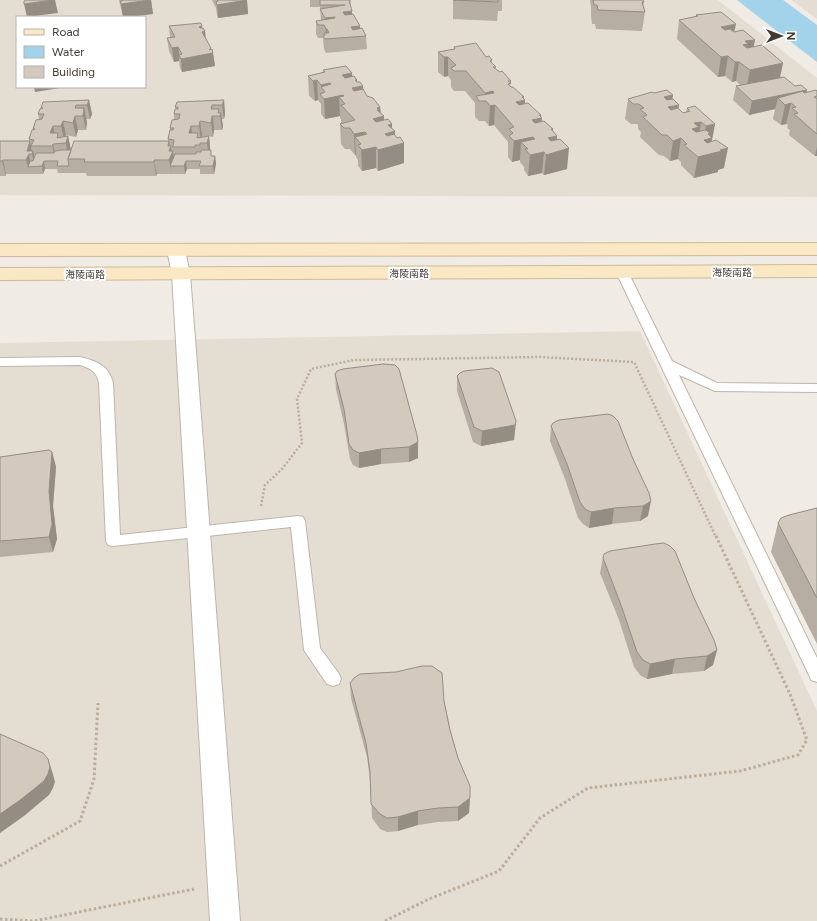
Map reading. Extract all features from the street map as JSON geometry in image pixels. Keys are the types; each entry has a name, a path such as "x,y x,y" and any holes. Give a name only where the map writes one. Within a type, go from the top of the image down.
{"main road":[{"path":"0,250 817,249"},
{"name":"海陵南路","path":"0,274 817,271"}],"street":[{"path":"176,250 181,274 225,921"}],"lane":[{"path":"622,272 817,675"},
{"path":"0,362 80,361 90,363 103,372 106,383 113,541 298,521 312,650 333,679"},
{"path":"667,364 715,387 817,388"}],"path":[{"path":"259,525 264,485 282,469 302,443 297,399 311,369 354,360 539,357 634,362 790,694 807,740 798,755 740,771 588,788 540,818 499,871 428,899 385,921"},
{"path":"0,866 80,821 94,779 98,703"},
{"path":"0,919 34,921 100,909 222,882"}],"shaded area":[{"path":"0,0 718,0 817,78 817,197 0,195"},
{"path":"791,0 817,0 817,19"},
{"path":"640,331 817,711 817,921 0,921 0,343"}],"water":[{"path":"737,0 783,0 817,25 817,62"}],"building":[{"path":"53,0 24,4 24,1"},
{"path":"151,0 121,4 120,1"},
{"path":"217,0 247,0 217,5"},
{"path":"320,0 349,0 352,11 343,12 345,15 353,14 360,26 351,27 353,30 362,28 366,36 325,39 323,36 325,35 324,33 329,33 327,29 324,25 318,25 316,21 335,17 325,18 320,9 345,5 320,5"},
{"path":"453,0 498,0 498,2"},
{"path":"593,0 643,0 644,2 642,2 645,12 598,10 597,5 594,5"},
{"path":"721,12 736,24 721,27 725,30 730,29 734,32 743,30 755,40 745,41 748,44 743,45 747,48 762,45 783,63 750,70 739,62 735,62 728,56 721,57 679,20 698,16 696,15"},
{"path":"201,23 202,26 199,27 203,28 205,31 202,32 211,48 209,50 212,49 213,53 181,59 179,55 182,54 178,47 172,48 167,38 175,37 169,26"},
{"path":"476,43 486,57 489,56 492,60 490,61 496,67 493,67 500,72 502,71 511,81 508,81 511,83 508,84 524,97 522,97 525,100 516,102 519,105 528,103 541,115 539,115 542,118 532,120 535,123 544,121 553,129 551,129 557,136 548,138 551,141 560,139 569,148 546,155 544,152 530,155 525,149 528,149 521,142 535,139 533,137 514,141 509,136 513,133 509,129 514,127 495,105 490,106 486,101 479,101 476,96 494,93 493,91 485,93 466,71 454,71 451,68 456,65 448,57 444,57 438,52"},
{"path":"346,66 352,73 342,75 345,78 354,76 357,80 355,80 360,82 363,86 352,88 354,91 363,89 367,96 373,98 380,107 377,108 379,110 377,110 384,116 373,119 376,122 388,119 392,124 388,125 395,131 385,134 387,136 394,134 397,138 400,137 404,143 378,150 376,147 362,150 358,145 361,144 355,137 367,134 365,132 354,134 350,128 344,128 340,124 355,120 341,105 345,104 339,97 344,96 324,99 320,94 325,92 321,87 331,84 321,85 317,80 313,81 308,76 325,72 323,70"},
{"path":"784,77 795,86 801,85 807,90 752,101 736,86"},
{"path":"667,90 673,95 664,97 667,100 673,99 679,105 668,107 671,110 678,108 683,113 690,111 687,108 695,106 715,124 706,126 701,122 694,123 699,127 692,129 696,132 706,130 710,133 708,134 712,138 704,140 707,143 716,140 728,148 698,157 684,145 687,144 681,138 673,141 667,135 662,135 643,117 647,115 640,109 644,108 639,104 633,104 628,99 652,92 654,93"},
{"path":"816,90 817,96 814,97 817,99 817,134 794,114 798,113 792,108 796,107 791,103 785,105 778,98 803,91 804,93"},
{"path":"89,100 87,105 76,105 75,108 84,108 83,116 75,116 73,123 63,121 61,126 53,126 50,133 58,133 57,138 68,136 66,143 53,144 52,146 31,146 34,140 29,139 32,130 35,129 33,129 36,120 42,119 44,114 38,114 40,109 43,108 41,108 43,102"},
{"path":"224,100 222,105 212,105 211,109 219,109 218,113 221,113 220,116 212,116 211,123 200,121 199,126 191,126 189,133 198,133 197,138 209,136 207,143 200,143 200,145 195,145 195,147 173,147 174,140 168,139 170,130 173,130 174,128 170,128 172,120 179,119 180,114 174,114 175,109 178,109 178,107 175,107 177,102"},
{"path":"0,141 30,141 27,151 33,151 32,154 29,154 26,160 0,161"},
{"path":"74,141 169,141 168,146 171,146 169,151 173,151 169,160 154,160 154,162 84,162 85,159 68,159"},
{"path":"71,150 68,159 69,166 57,166 58,161 44,161 42,166 28,167 30,161 33,161 36,153 54,153 55,151"},
{"path":"201,150 211,150 211,156 215,156 213,166 199,166 201,161 186,161 184,166 170,166 175,154 196,154 196,152 201,152"},
{"path":"383,364 395,365 399,369 418,442 409,447 381,449 359,453 353,450 349,444 344,409 335,374 337,371 343,369"},
{"path":"492,368 499,372 516,421 515,425 482,431 474,427 457,376 464,371"},
{"path":"608,414 613,416 618,421 633,459 649,493 651,501 643,506 614,508 591,512 585,509 580,502 567,464 551,426 559,420"},
{"path":"49,450 52,452 49,491 52,524 49,537 0,541 0,457"},
{"path":"817,508 817,598 778,523 781,518"},
{"path":"664,543 675,551 717,650 707,656 675,659 650,664 643,660 637,652 603,558 604,554 610,551"},
{"path":"422,666 432,666 442,673 444,701 450,730 458,758 470,786 470,798 458,807 418,811 398,817 387,818 380,814 371,804 370,772 366,743 350,683 360,674 396,672"},
{"path":"0,734 43,753 48,759 50,767 44,781 0,814"}]}
